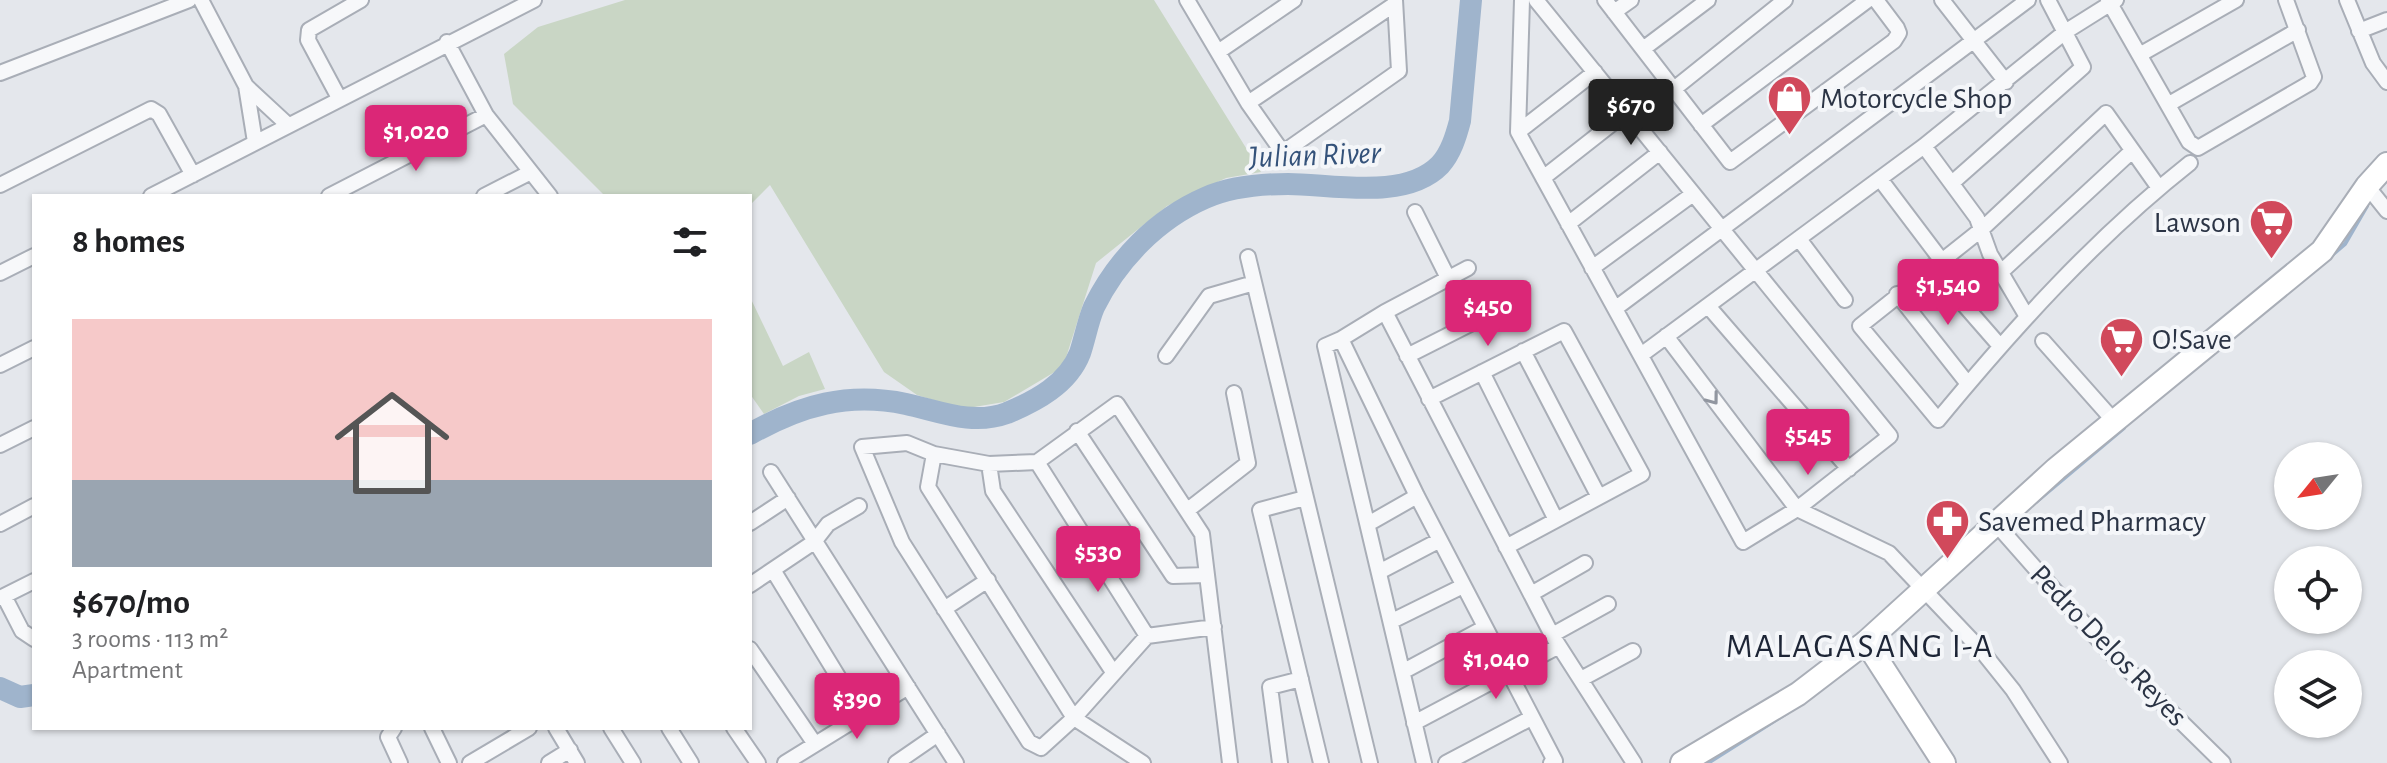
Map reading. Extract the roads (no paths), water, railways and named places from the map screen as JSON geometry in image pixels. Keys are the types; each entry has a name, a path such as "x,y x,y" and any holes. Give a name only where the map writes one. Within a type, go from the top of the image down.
{"main road":[{"path":"1682,763 1798,694 1860,647 1998,526 2056,469 2322,251 2367,186 2387,164"},
{"path":"1860,647 1929,763"},
{"path":"1860,647 1944,763"}],"street":[{"path":"0,73 189,0"},
{"path":"201,0 246,86 255,142"},
{"path":"339,98 308,40 309,30 361,0"},
{"path":"155,194 534,0"},
{"path":"1218,52 1294,0"},
{"path":"1522,0 1518,132 1743,542 1797,509 1890,436 1536,0"},
{"path":"1631,0 1609,6 1730,162 1894,41 1899,33 1897,28 1876,0"},
{"path":"1643,49 1708,0"},
{"path":"1543,178 1673,88 1785,0"},
{"path":"1701,125 1868,0"},
{"path":"1616,308 1976,42 2028,0"},
{"path":"1952,183 2081,70 2083,62 2048,0"},
{"path":"2141,54 2236,0"},
{"path":"1641,355 1924,146 2065,32 2111,1 2189,142 2193,147 2202,147 2310,83 2314,71 2286,0"},
{"path":"2347,0 2359,31 2387,82"},
{"path":"1189,1 1276,146 1288,149 1399,71 1395,2"},
{"path":"1944,1 2006,82"},
{"path":"1248,103 1395,2"},
{"path":"2359,31 2387,20"},
{"path":"2169,104 2298,30"},
{"path":"447,42 486,115 548,194"},
{"path":"1518,132 1595,72"},
{"path":"246,86 288,125"},
{"path":"0,185 151,109 159,114 193,175"},
{"path":"2159,188 2106,113 1982,229 1860,326 1938,420 2026,315 2159,188 2190,163"},
{"path":"333,194 486,115"},
{"path":"1924,146 1982,229 2000,273 2026,315"},
{"path":"2000,273 2132,151"},
{"path":"1568,224 1660,152"},
{"path":"488,194 531,172"},
{"path":"1880,179 1936,264 2000,346"},
{"path":"2367,186 2387,211"},
{"path":"1592,268 1693,194"},
{"path":"1415,212 1448,278"},
{"path":"1799,239 1845,300"},
{"path":"0,273 32,257"},
{"path":"1248,257 1370,763"},
{"path":"1424,763 1325,346 1468,268"},
{"path":"1166,356 1209,296 1254,283"},
{"path":"1897,294 1968,384"},
{"path":"1708,306 1849,469"},
{"path":"1385,312 1556,641 1583,678 1634,763"},
{"path":"1407,356 1492,313"},
{"path":"1429,399 1564,331 1642,474 1506,547"},
{"path":"1666,336 1797,509 1889,553 1981,650 2013,690 2060,763"},
{"path":"1341,339 1417,496 1555,761 1551,763"},
{"path":"2043,341 2114,421"},
{"path":"0,365 32,349"},
{"path":"1523,351 1599,497"},
{"path":"1482,372 1556,520"},
{"path":"1189,509 1248,463 1234,393"},
{"path":"1214,627 1147,636 1074,718 1041,748 1029,742 902,542 862,447 907,443 934,454 989,464 1037,462 1117,404 1189,509 1202,534 1214,627 1230,763"},
{"path":"0,445 32,429"},
{"path":"1077,431 1173,576 1207,575"},
{"path":"934,454 928,487 1074,718 1143,763"},
{"path":"1037,462 1147,636"},
{"path":"989,464 993,491 1113,672"},
{"path":"771,472 956,763"},
{"path":"1368,524 1417,496"},
{"path":"752,522 788,498"},
{"path":"1305,498 1260,510 1321,763"},
{"path":"752,584 814,542 828,524 859,506"},
{"path":"0,524 32,507"},
{"name":"Pedro Delos Reyes","path":"1998,526 2103,645 2223,763"},
{"path":"1379,572 1440,540"},
{"path":"1531,594 1585,563"},
{"path":"773,570 862,716"},
{"path":"944,609 988,580"},
{"path":"32,582 2,597 22,631 32,638"},
{"path":"1392,621 1463,586"},
{"path":"1414,723 1509,673 1608,604"},
{"path":"1404,671 1484,628"},
{"path":"1583,678 1633,651"},
{"path":"752,652 815,744"},
{"path":"1280,763 1270,687 1301,679"},
{"path":"785,763 908,687"},
{"path":"1446,763 1531,718"},
{"path":"393,730 388,737 400,763"},
{"path":"433,730 449,763"},
{"path":"470,763 526,730"},
{"path":"549,763 574,757 557,730"},
{"path":"612,730 633,763"},
{"path":"670,730 691,763"},
{"path":"735,730 758,763"},
{"path":"896,763 938,734"},
{"path":"1113,763 1128,753"}],"waterway":[{"name":"Julian River","path":"752,433 788,415 845,401 885,401 968,418 1007,413 1040,397 1068,374 1080,353 1094,307 1114,273 1155,229 1187,207 1215,194 1245,187 1288,184 1388,187 1425,176 1440,165 1447,155 1460,121 1471,0"},
{"path":"2331,256 2345,244 2367,206"},
{"path":"2036,502 2124,428"},
{"name":"Julian River","path":"0,688 20,697 32,695"},
{"path":"1708,763 1787,713"}],"place":[{"name":"Motorcycle Shop","path":"1789,137"},
{"name":"Lawson","path":"2272,261"},
{"name":"O!Save","path":"2121,378"},
{"name":"Savemed Pharmacy","path":"1947,560"}],"district":[{"name":"MALAGASANG I-A","path":"1860,645"}]}
